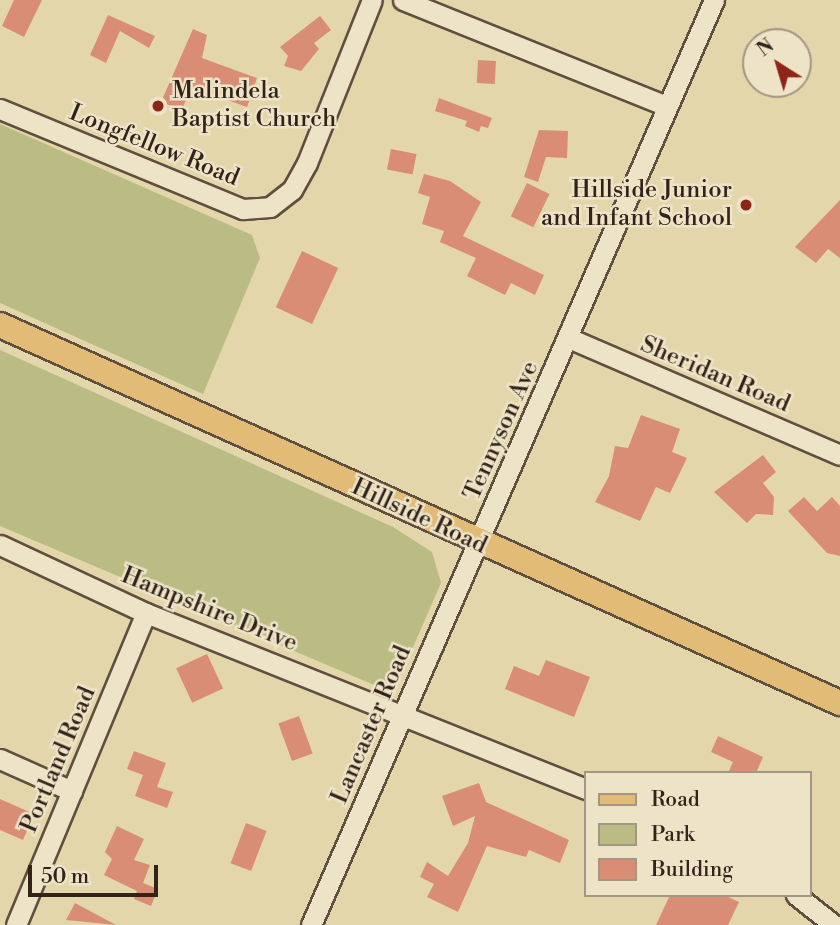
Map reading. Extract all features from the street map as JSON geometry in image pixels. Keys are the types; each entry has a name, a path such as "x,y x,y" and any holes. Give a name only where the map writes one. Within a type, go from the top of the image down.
{"main road":[{"name":"Hillside Road","path":"0,326 477,544 840,703"}],"street":[{"name":"Longfellow Road","path":"0,109 243,209 270,207 292,190 307,163 372,0"},
{"path":"403,0 667,106"},
{"name":"Tennyson Ave","path":"477,544 570,339 714,0"},
{"name":"Sheridan Road","path":"570,339 840,455"},
{"name":"Lancaster Road","path":"311,925 477,544"},
{"name":"Hampshire Drive","path":"0,545 146,614 584,788"},
{"name":"Portland Road","path":"16,925 146,614"},
{"path":"0,760 72,792"},
{"path":"799,897 834,925"}],"green space":[{"path":"0,124 252,235 260,258 203,394 0,303"},
{"path":"0,350 393,527 432,552 441,583 393,693 0,526"}],"building":[{"path":"14,0 42,0 24,37 2,26"},
{"path":"108,15 155,36 149,48 120,31 106,63 90,55"},
{"path":"320,16 331,30 314,43 319,49 301,71 284,66 288,56 280,47"},
{"path":"193,29 207,35 202,58 257,78 247,107 191,87 182,110 161,102"},
{"path":"478,60 496,61 495,84 477,83"},
{"path":"439,98 492,118 488,128 481,126 479,132 465,126 467,121 435,111"},
{"path":"539,130 568,131 567,158 546,157 538,182 524,177"},
{"path":"391,149 417,154 413,175 387,170"},
{"path":"424,174 450,181 481,202 463,236 544,275 535,295 511,283 505,295 467,276 476,258 440,242 444,231 422,224 430,197 418,193"},
{"path":"527,183 549,194 533,227 511,216"},
{"path":"840,200 840,258 828,249 816,263 795,247"},
{"path":"302,251 338,268 312,324 276,307"},
{"path":"641,415 680,429 672,452 687,458 670,493 656,487 640,521 595,502 609,476 615,446 628,448"},
{"path":"763,455 776,472 763,483 774,497 773,515 756,514 747,523 714,492"},
{"path":"804,497 817,511 832,497 840,506 840,556 827,553 788,511"},
{"path":"207,654 223,688 192,703 176,668"},
{"path":"546,660 590,677 574,717 505,689 514,666 539,676"},
{"path":"299,716 313,754 292,761 278,724"},
{"path":"718,736 763,757 757,771 729,771 733,762 711,752"},
{"path":"134,751 166,763 157,787 173,792 167,808 135,796 143,775 127,769"},
{"path":"479,783 486,802 569,840 560,863 529,850 526,857 487,846 458,912 427,897 434,884 420,877 427,862 448,876 468,843 475,816 453,826 442,796"},
{"path":"0,799 34,814 23,840 0,830"},
{"path":"246,823 267,831 251,871 231,863"},
{"path":"117,826 144,839 134,860 150,865 143,883 158,889 151,906 134,899 137,891 104,875 112,859 105,852"},
{"path":"669,897 728,897 739,902 728,925 656,925"},
{"path":"75,903 116,925 66,920"}],"place":[{"name":"Malindela Baptist Church","path":"158,106"},
{"name":"Hillside Junior and Infant School","path":"746,205"}]}
